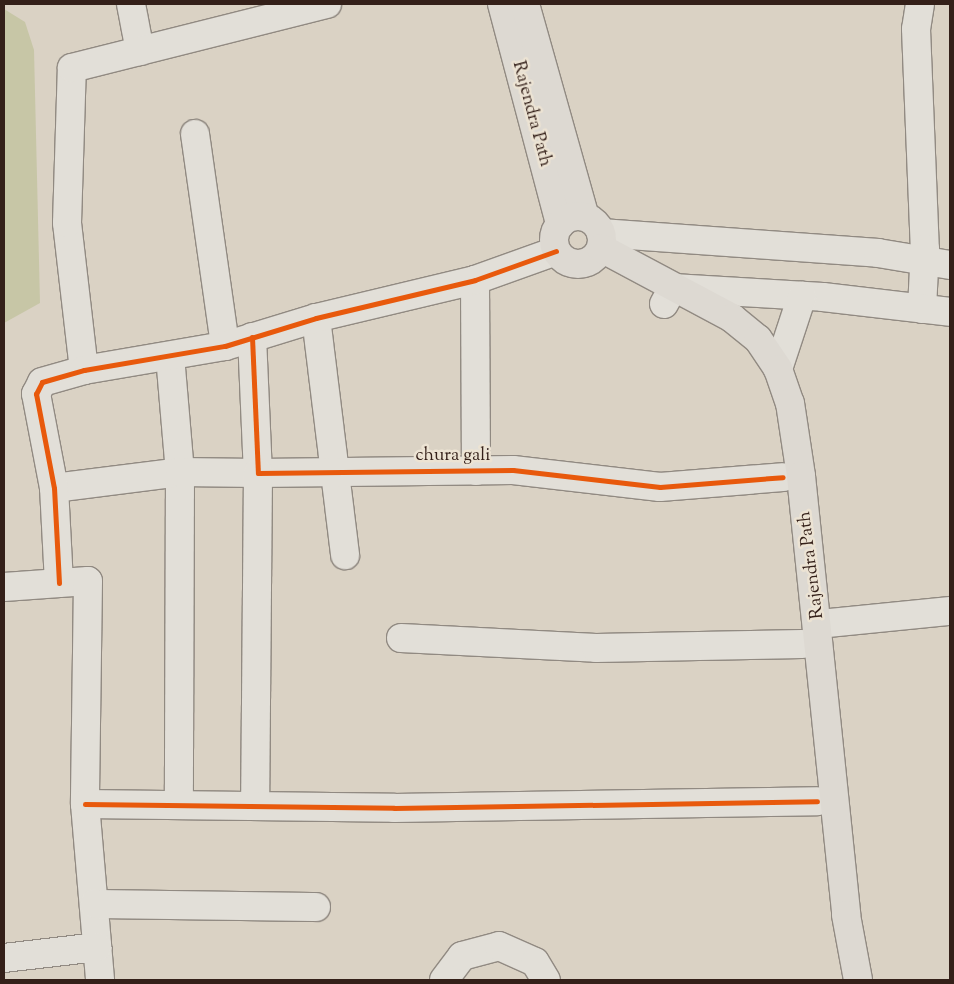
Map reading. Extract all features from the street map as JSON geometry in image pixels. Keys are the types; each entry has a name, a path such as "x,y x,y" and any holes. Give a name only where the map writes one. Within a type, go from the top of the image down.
{"main road":[{"name":"Rajendra Path","path":"502,4 560,224 555,233 556,251 570,264 594,240"},
{"name":"Rajendra Path","path":"525,4 594,240 722,333 745,352 762,377 772,407 810,634 846,915 858,980"},
{"path":"560,224 567,218 594,240"},
{"name":"Rajendra Path","path":"669,296 732,318 758,339 778,369 796,439 810,634 816,801 839,980"}],"street":[{"path":"131,4 140,51"},
{"path":"84,370 67,223 69,75 80,64 140,51 263,12 327,4"},
{"path":"920,4 916,28 938,263 922,309"},
{"path":"196,134 225,346"},
{"path":"594,240 878,253 938,263"},
{"path":"59,583 54,488 37,386 84,370 225,346 316,318 475,280 556,251"},
{"path":"475,280 476,470"},
{"path":"669,296 802,296 950,312"},
{"path":"778,369 802,296"},
{"path":"316,318 345,555"},
{"path":"252,337 258,473 254,806"},
{"path":"170,356 180,472 179,805"},
{"name":"chura gali","path":"54,488 180,472 258,473 335,470 476,470 660,487 783,477"},
{"path":"4,587 88,581 85,804 100,980"},
{"path":"401,638 596,648 810,634 950,611"},
{"path":"85,804 254,806 816,801"},
{"path":"94,904 316,907"},
{"path":"444,980 462,956 499,946 535,962 546,980"},
{"path":"4,958 97,947"}],"green space":[{"path":"4,9 25,22 34,50 40,303 4,323"}],"cycle path":[{"path":"59,583 54,488 36,394 42,382 84,370 225,346 316,318 475,280 556,251"},
{"path":"252,337 258,473 513,470 660,487 783,477"},
{"path":"85,804 394,808 817,801"}]}
